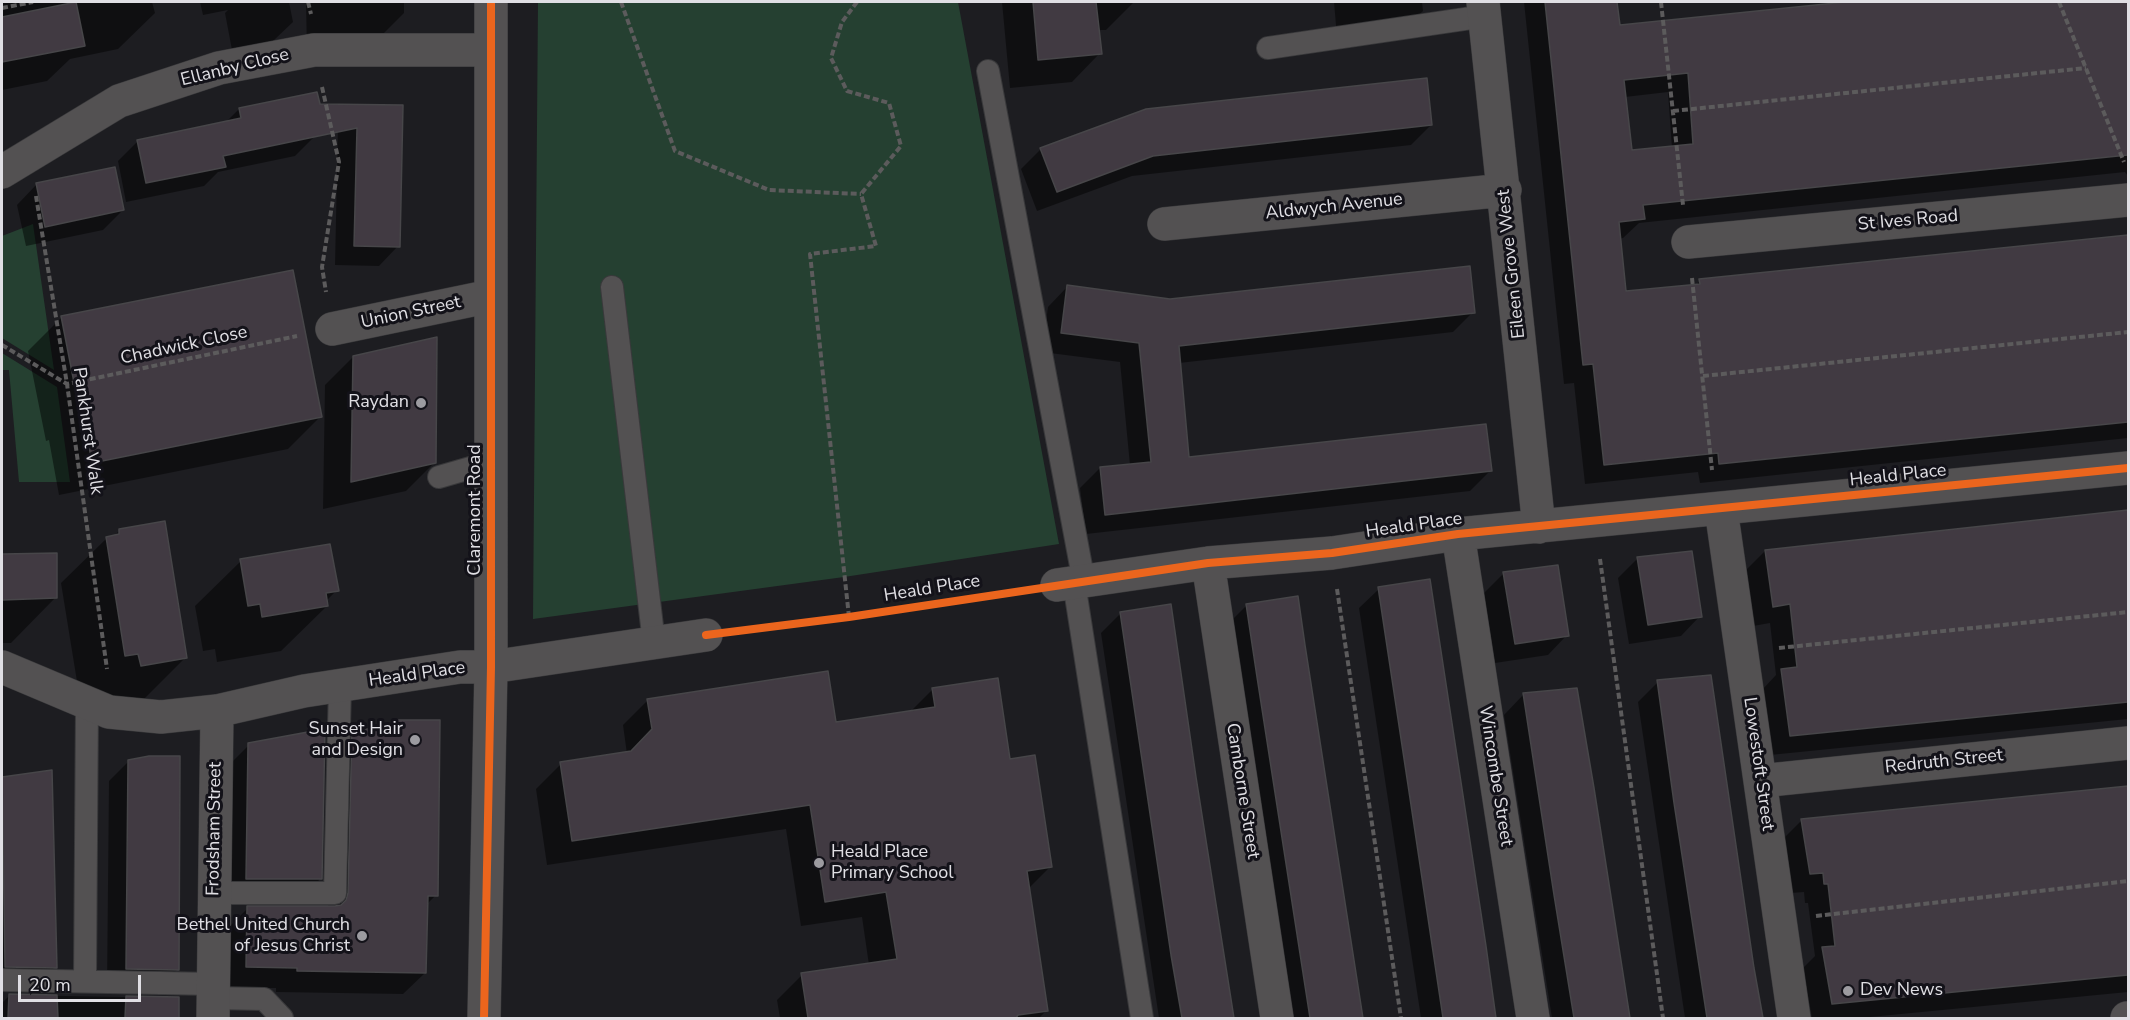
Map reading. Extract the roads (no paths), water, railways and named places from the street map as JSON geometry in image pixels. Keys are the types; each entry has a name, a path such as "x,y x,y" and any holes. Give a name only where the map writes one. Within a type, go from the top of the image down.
{"street":[{"name":"Claremont Road","path":"484,1018 491,666 491,2"},
{"name":"Eileen Grove West","path":"1484,9 1539,527"},
{"name":"Ellanby Close","path":"2,172 119,101 219,68 314,50 491,50"},
{"name":"Aldwych Avenue","path":"1164,224 1504,190"},
{"name":"St Ives Road","path":"1688,242 2128,200"},
{"name":"Union Street","path":"320,332 491,296"},
{"name":"Heald Place","path":"1072,583 1208,562 1332,553 1458,534 2128,468"},
{"name":"Lowestoft Street","path":"1721,509 1794,1018"},
{"name":"Wincombe Street","path":"1458,534 1533,1018"},
{"name":"Camborne Street","path":"1208,562 1276,1018"},
{"name":"Heald Place","path":"2,667 98,707 161,717 217,711 304,691 460,667 491,666 706,635"},
{"name":"Frodsham Street","path":"213,1000 217,711"},
{"name":"Redruth Street","path":"1760,781 2128,743"}],"lane":[{"path":"1268,48 1484,9"},
{"path":"988,71 1142,1018"},
{"path":"612,287 654,643"},
{"path":"439,477 491,462"},
{"path":"214,893 335,893 340,686"},
{"path":"85,981 98,707"},
{"path":"2,980 85,981 213,1000 264,999 282,1018"}],"place":[{"name":"Raydan","path":"421,403"},
{"name":"Sunset Hair and Design","path":"415,740"},
{"name":"Heald Place Primary School","path":"819,863"},
{"name":"Bethel United Church of Jesus Christ","path":"362,936"},
{"name":"Dev News","path":"1848,991"}]}
